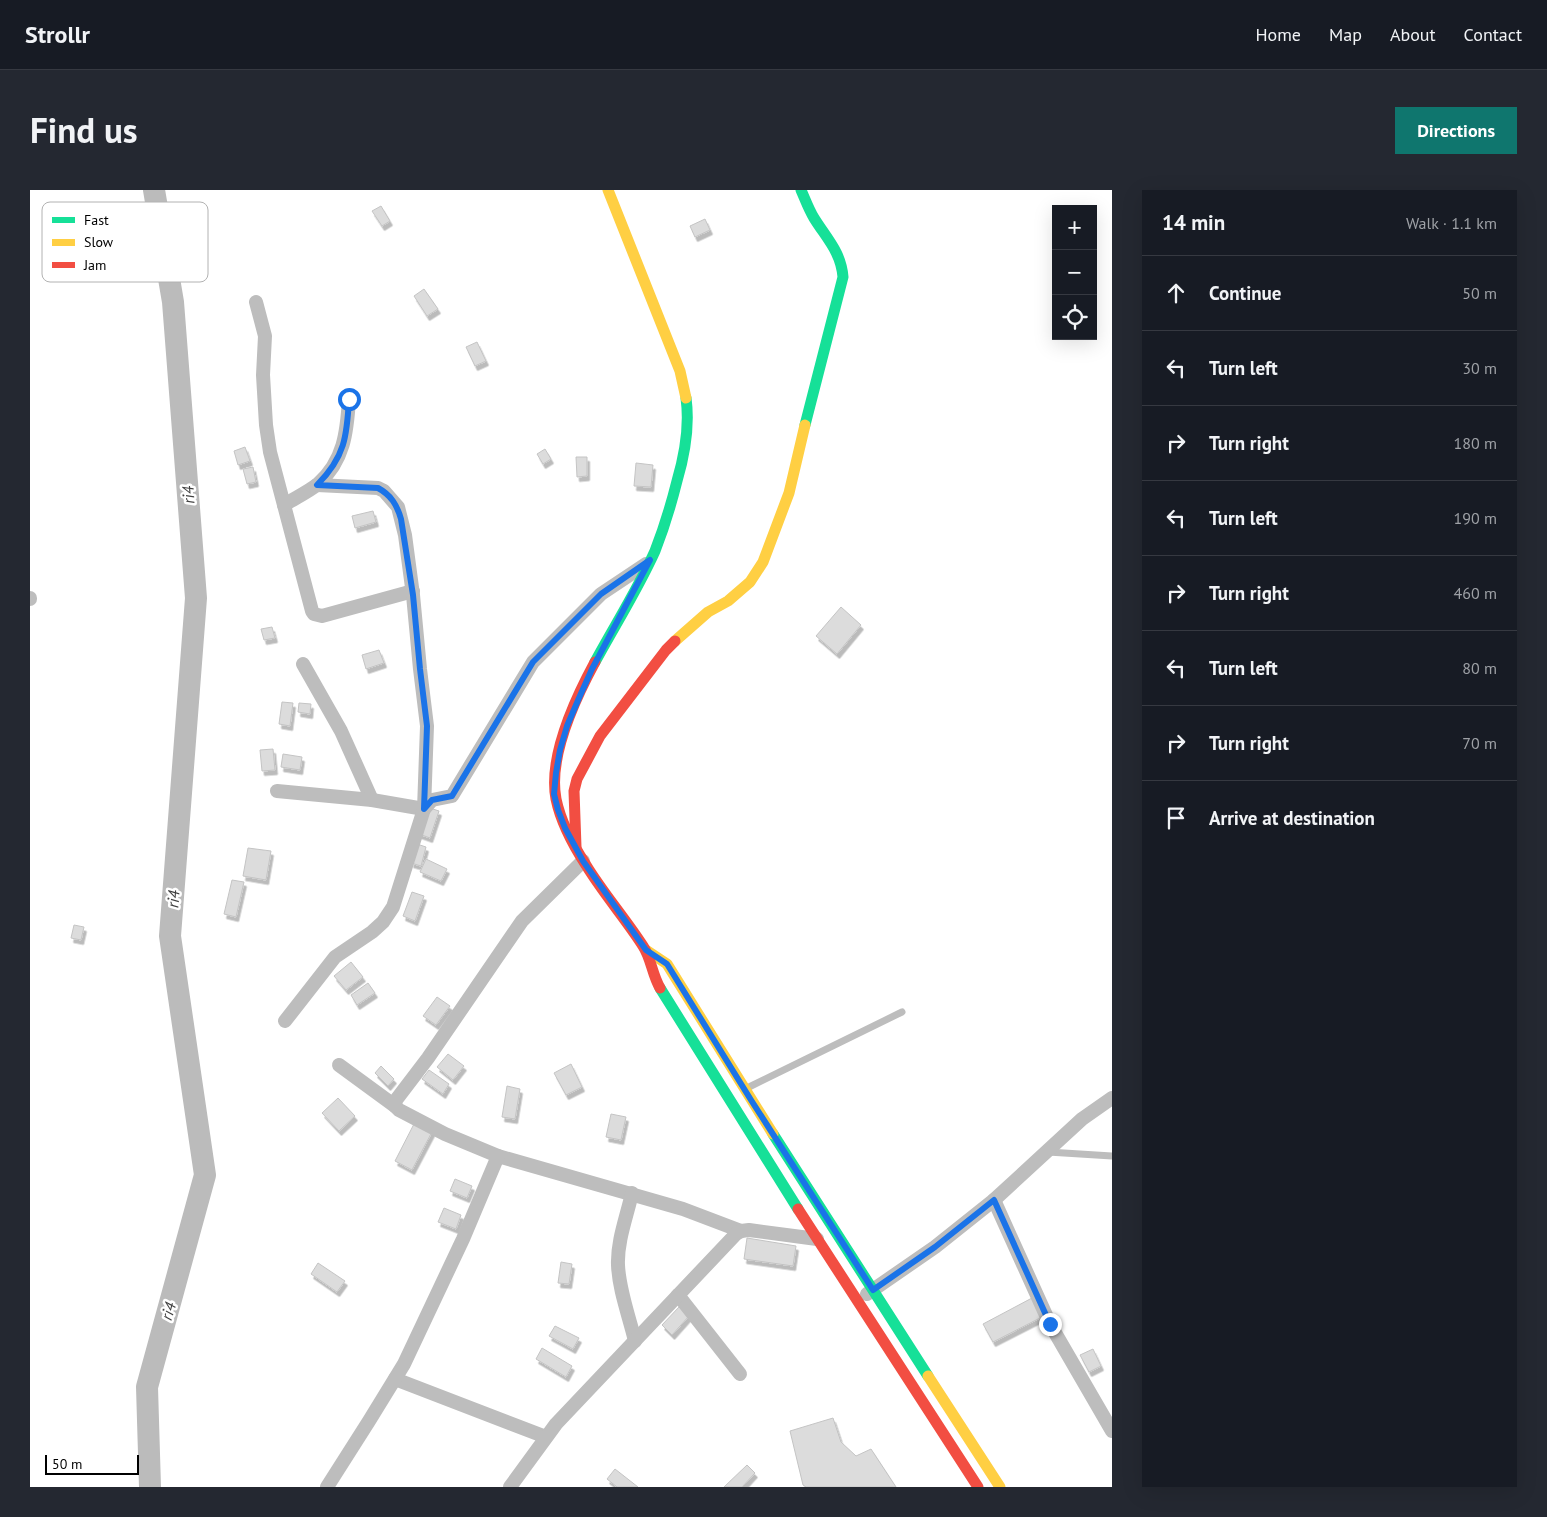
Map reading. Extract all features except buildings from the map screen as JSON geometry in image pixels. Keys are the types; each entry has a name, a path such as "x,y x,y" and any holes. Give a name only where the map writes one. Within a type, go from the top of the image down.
{"main road":[{"path":"608,190 680,370 687,393 688,439 662,534 589,676 567,726 556,773 554,794 558,810 565,828 583,861 646,950 655,978 817,1238 978,1487"},
{"path":"576,847 574,791 577,779 600,736 673,644 708,612 728,601 750,582 763,562 789,493 817,374 843,277 838,254 813,217 801,190"},
{"path":"646,950 667,964 744,1089 1000,1487"}],"street":[{"path":"256,302 265,336 263,375 269,443 276,480 314,614 322,616 413,591"},
{"path":"284,505 317,485 326,476 344,444 347,431 349,399"},
{"path":"285,1021 335,957 372,932 383,922 393,907 424,809 427,726 413,591 398,507 384,491 371,486 317,485"},
{"path":"424,809 432,800 452,796 533,662 601,594 650,560"},
{"path":"303,664 341,730 372,800"},
{"path":"277,791 372,800 424,809"},
{"path":"396,1106 396,1100 428,1058 522,921 583,861"},
{"path":"339,1065 399,1110 444,1134 498,1156 683,1208 741,1231"},
{"path":"857,1300 935,1247 994,1200 1082,1119 1112,1098"},
{"path":"327,1487 404,1364 498,1156"},
{"path":"632,1193 620,1246 618,1264 622,1291 635,1341"},
{"path":"994,1200 1050,1324 1112,1431"},
{"path":"510,1487 556,1424 736,1234 749,1230 817,1238"},
{"path":"678,1295 740,1374"},
{"path":"394,1379 546,1437"}],"lane":[{"path":"744,1089 902,1012"},
{"path":"1047,1152 1112,1156"}],"waterway":[{"name":"ri4","path":"154,190 156,202"},
{"name":"ri4","path":"150,1487 147,1387 205,1175 170,936 196,598 173,302 170,282"}],"traffic: fast":[{"path":"801,190 812,215 833,246 842,268 843,277 805,425"},
{"path":"595,662 641,579 661,534 684,451 687,430 686,398"},
{"path":"660,988 798,1209"},
{"path":"773,1134 928,1376"}],"traffic: slow":[{"path":"608,190 680,371 686,398"},
{"path":"675,641 708,612 728,601 750,582 763,562 789,493 805,425"},
{"path":"646,950 667,964 773,1134"},
{"path":"928,1376 1000,1487"}],"traffic: jam":[{"path":"576,847 574,791 577,779 600,736 675,641"},
{"path":"595,662 579,693 565,729 556,765 556,799 561,817 572,842 643,946 660,988"},
{"path":"798,1209 978,1487"}],"route":[{"path":"349,399 347,431 344,444 335,463 317,485 371,486 384,491 398,507 405,535 413,595 427,726 424,809 432,800 452,796 533,662 601,594 650,560 592,669 567,726 560,750 554,794 565,828 583,861 646,950 667,964 751,1100 873,1290 935,1247 994,1200 1050,1324"}]}
